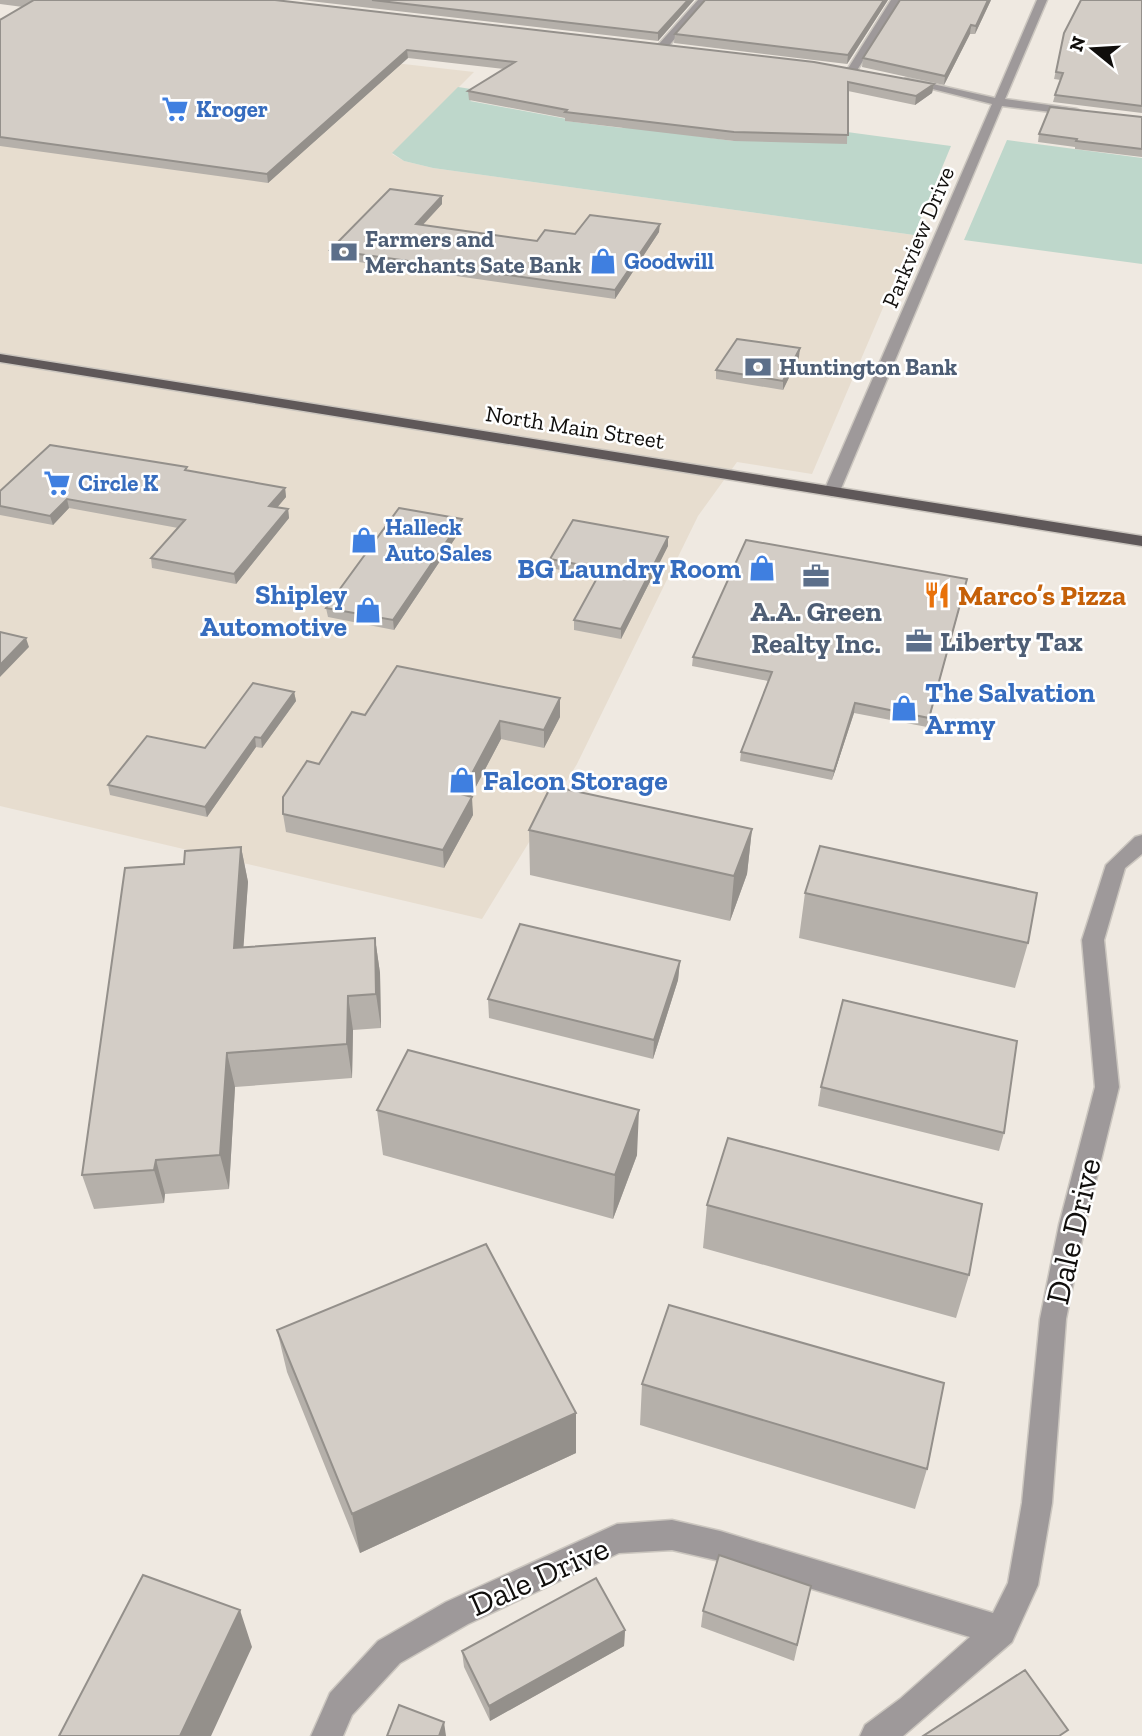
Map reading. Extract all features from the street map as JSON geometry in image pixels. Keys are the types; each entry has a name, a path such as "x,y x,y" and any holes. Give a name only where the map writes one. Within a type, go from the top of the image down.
{"main road":[{"name":"North Main Street","path":"0,358 1142,541"}],"street":[{"path":"662,47 703,0"},
{"path":"852,70 895,0"},
{"name":"Parkview Drive","path":"832,491 1042,0"},
{"path":"649,46 676,49"},
{"path":"839,68 864,72"},
{"path":"899,79 1000,102 1086,113"},
{"name":"Dale Drive","path":"876,1736 911,1710 1001,1631 1023,1585 1037,1503 1053,1319 1072,1225 1107,1087 1093,940 1116,865 1142,842"},
{"name":"Dale Drive","path":"327,1736 341,1704 389,1652 457,1613 617,1539 672,1535 720,1546 1001,1631"}],"shaded area":[{"path":"0,18 474,72 392,154 404,161 433,168 914,235 812,474 737,462 698,516 577,764 482,919 0,806"}],"green space":[{"path":"458,87 484,91 470,101 567,119 566,121 622,128 624,126 733,141 847,132 951,146 914,235 433,168 404,161 392,153"},
{"path":"1007,140 1142,158 1142,264 964,240"}],"building":[{"path":"34,0 275,0 814,62 934,84 916,96 848,82 848,135 734,132 565,112 567,110 468,91 515,62 407,50 267,174 0,137 0,20"},
{"path":"372,0 688,0 658,33"},
{"path":"705,0 884,0 848,55 675,34"},
{"path":"900,0 988,0 976,26 971,25 945,76 863,58"},
{"path":"1081,0 1142,0 1142,106 1055,95 1063,73 1056,72 1064,33"},
{"path":"1050,107 1142,117 1142,149 1039,134"},
{"path":"390,189 442,196 416,224 537,241 545,230 575,234 590,215 660,224 615,290 330,250"},
{"name":"Huntington Bank","path":"737,339 800,348 783,381 716,370"},
{"path":"50,445 187,467 185,470 285,488 269,506 288,509 234,574 151,558 185,520 67,499 50,516 0,506 0,491"},
{"path":"399,508 462,519 393,620 326,608"},
{"path":"573,520 668,537 621,629 574,620 602,569 550,559"},
{"path":"746,540 967,579 929,718 855,703 834,771 741,752 772,672 693,657"},
{"path":"0,632 26,638 0,665"},
{"path":"397,666 560,698 544,730 500,721 461,794 472,797 443,850 283,814 283,797 307,761 319,764 352,712 365,715"},
{"path":"253,683 294,692 261,738 255,737 205,807 108,785 147,736 205,748"},
{"path":"551,786 752,829 734,876 529,830"},
{"path":"820,846 1037,893 1028,943 805,893"},
{"path":"241,847 234,948 375,938 376,994 348,996 347,1044 227,1053 220,1155 156,1160 154,1170 82,1175 125,868 184,864 185,851"},
{"path":"520,924 680,961 654,1040 488,999"},
{"path":"843,1000 1017,1041 1004,1133 821,1087"},
{"path":"408,1050 639,1110 615,1175 377,1110"},
{"path":"728,1138 982,1204 969,1275 707,1205"},
{"path":"486,1244 576,1413 352,1514 277,1330"},
{"path":"669,1305 944,1383 927,1469 642,1384"},
{"path":"719,1555 811,1586 797,1645 703,1611"},
{"path":"143,1575 240,1610 180,1736 59,1736"},
{"path":"596,1578 625,1630 489,1706 462,1651"},
{"path":"1025,1670 1068,1730 1059,1736 923,1736"},
{"path":"399,1705 444,1722 439,1736 387,1736"}],"place":[{"name":"Kroger","path":"175,109"},
{"name":"Farmers and Merchants Sate Bank","path":"344,252"},
{"name":"Goodwill","path":"603,261"},
{"name":"Huntington Bank","path":"758,367"},
{"name":"Circle K","path":"57,483"},
{"name":"Halleck Auto Sales","path":"364,540"},
{"name":"BG Laundry Room","path":"762,568"},
{"name":"A.A. Green Realty Inc.","path":"816,576"},
{"name":"Marco’s Pizza","path":"937,595"},
{"name":"Shipley Automotive","path":"368,610"},
{"name":"Liberty Tax","path":"919,641"},
{"name":"The Salvation Army","path":"904,708"},
{"name":"Falcon Storage","path":"462,780"}]}
